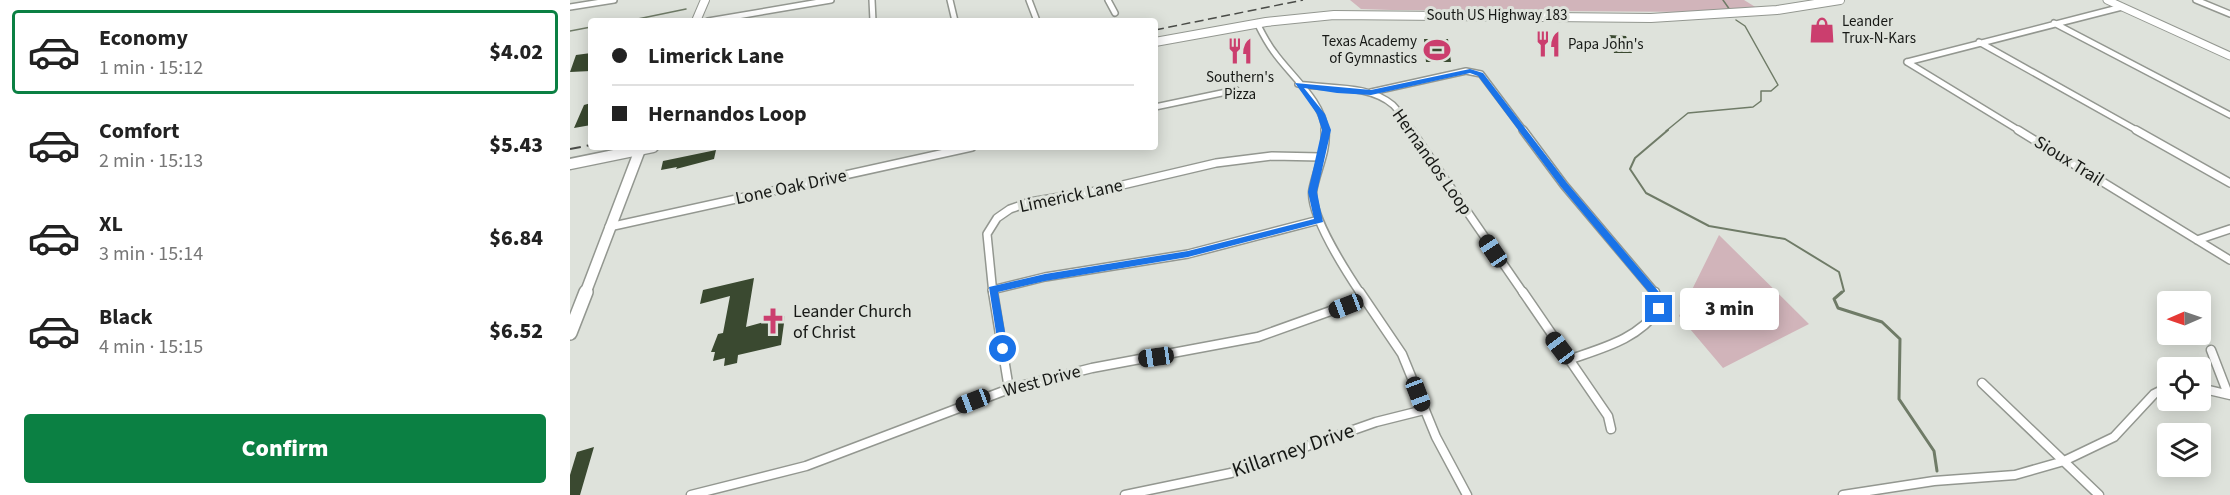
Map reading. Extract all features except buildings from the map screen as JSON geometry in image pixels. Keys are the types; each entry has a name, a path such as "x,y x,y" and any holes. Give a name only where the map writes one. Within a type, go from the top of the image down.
{"main road":[{"path":"697,18 705,0"},
{"name":"South US Highway 183","path":"1158,41 1257,23 1360,14 1731,15 1840,0"},
{"path":"570,164 630,150"},
{"path":"570,333 637,150"}],"street":[{"path":"570,7 615,0"},
{"path":"726,18 831,0"},
{"path":"872,0 873,18"},
{"path":"950,0 954,18"},
{"path":"1029,0 1036,18"},
{"path":"1108,0 1115,13"},
{"path":"2107,0 2230,56"},
{"path":"2196,0 2230,14"},
{"path":"1979,42 2122,7"},
{"path":"1257,23 1321,114 1325,124 1326,141 1312,192 1319,220 1345,271 1402,354 1424,410 1467,495"},
{"path":"2054,23 2230,115"},
{"path":"1979,42 2230,183"},
{"name":"Sioux Trail","path":"1979,42 1907,62 2230,260"},
{"name":"Hernandos Loop","path":"1298,84 1337,91 1371,92 1466,71 1481,74 1564,185 1656,294 1659,309 1638,330 1620,342 1568,360"},
{"path":"1158,107 1236,90"},
{"name":"Hernandos Loop","path":"1371,92 1385,99 1398,110 1608,417 1611,429"},
{"name":"Lone Oak Drive","path":"609,227 958,150"},
{"name":"Limerick Lane","path":"1009,389 992,290 987,234 997,218 1020,205 1096,191 1230,160 1279,155 1321,157"},
{"path":"992,290 1045,278 1188,254 1319,220"},
{"path":"2197,240 2230,229"},
{"name":"West Drive","path":"695,495 806,466 1009,389 1092,368 1258,337 1364,299"},
{"path":"2211,350 2229,394"},
{"path":"1982,384 2099,495"},
{"path":"2211,390 2229,394"},
{"path":"1843,495 1934,481 2015,475 2064,461 2114,437 2157,392"},
{"name":"Killarney Drive","path":"1125,495 1231,473 1376,422 1424,410"}],"shaded area":[{"path":"1350,0 1744,0 1757,8 1698,12 1391,10 1361,9"},
{"path":"1719,235 1809,324 1723,368 1679,316"}],"waterway":[{"path":"1723,0 1730,10"},
{"path":"642,18 686,9"},
{"path":"1666,131 1688,113 1753,107 1761,101 1761,91 1771,91 1778,85 1745,26 1736,20"},
{"path":"570,31 588,28"},
{"path":"1668,130 1635,158 1630,169 1646,193 1709,226 1785,239 1839,272 1844,291 1840,294"},
{"path":"1842,292 1834,299 1838,308 1882,322 1900,339 1899,399 1934,451 1937,471"}],"railway":[{"path":"1158,29 1303,0"},
{"path":"570,149 588,146"}],"place":[{"name":"Leander Trux-N-Kars","path":"1822,30"},
{"name":"Papa John's","path":"1548,44"},
{"name":"Texas Academy of Gymnastics","path":"1437,50"},
{"name":"Southern's Pizza","path":"1240,51"},
{"name":"Leander Church of Christ","path":"773,321"}],"route":[{"path":"1003,349 992,290 1076,272 1188,254 1319,220 1312,201 1312,192 1327,130 1321,114 1298,84 1320,89 1363,93 1391,89 1466,71 1481,74 1564,185 1656,294 1659,309"}]}
